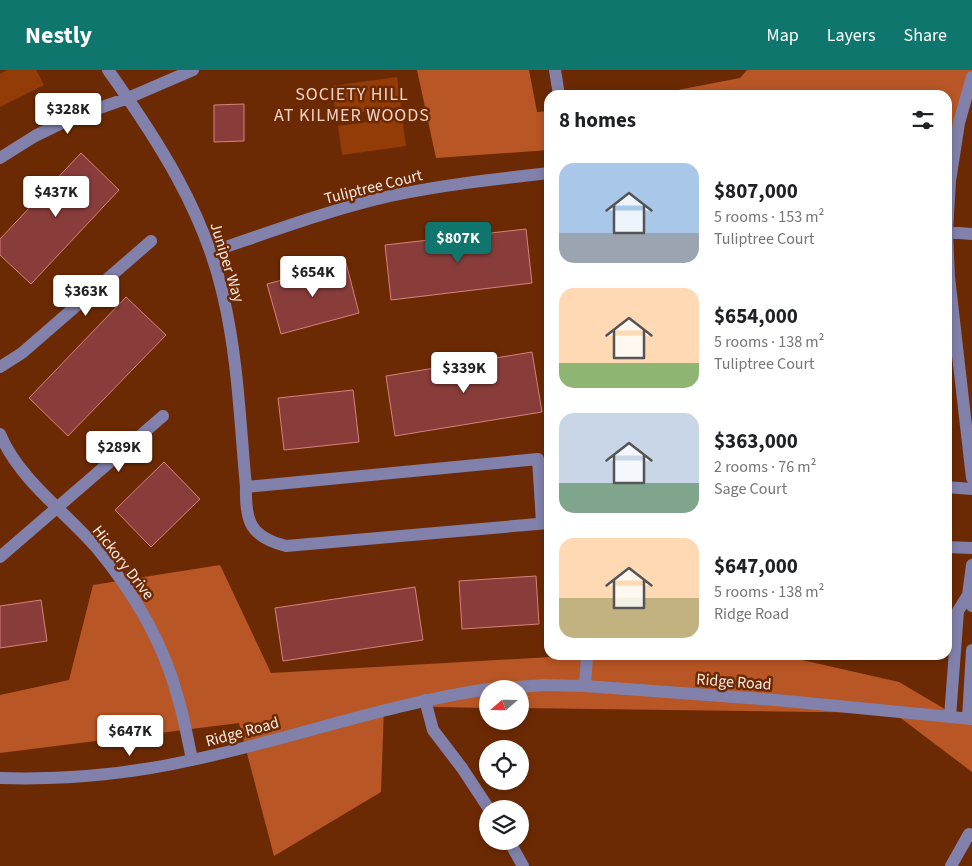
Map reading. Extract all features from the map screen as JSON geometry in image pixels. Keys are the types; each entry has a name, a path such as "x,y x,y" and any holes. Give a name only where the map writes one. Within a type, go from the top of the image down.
{"street":[{"name":"Juniper Way","path":"108,70 174,168 211,252 223,294 232,339 246,487 245,509 251,524 260,535 272,542 286,546 544,523"},
{"path":"0,158 35,136 74,117 128,98 193,70"},
{"path":"555,70 558,90"},
{"path":"952,168 959,123 972,76"},
{"name":"Tuliptree Court","path":"211,252 330,212 389,197 467,182 544,174"},
{"path":"952,232 972,234"},
{"path":"0,368 22,353 151,241"},
{"path":"952,303 972,478"},
{"path":"0,557 163,416"},
{"name":"Hickory Drive","path":"0,434 20,468 57,509 94,545 122,580 143,613 163,654 178,696 192,760"},
{"name":"Juniper Way","path":"246,487 538,459 544,507"},
{"path":"952,488 972,489"},
{"path":"952,546 972,548"},
{"path":"950,717 958,611 970,600 972,566"},
{"path":"970,719 972,650"},
{"path":"585,686 587,660"},
{"name":"Ridge Road","path":"529,686 585,686 776,700 970,719"},
{"name":"Ridge Road","path":"0,778 75,777 131,771 192,760 425,700 479,691"},
{"path":"425,700 433,730 483,800"},
{"path":"951,866 968,834"},
{"path":"514,850 523,866"}],"shaded area":[{"path":"7,70 36,70 44,85 0,107 0,74"},
{"path":"417,70 529,70 537,112 544,111 544,150 436,158"},
{"path":"747,70 972,70 972,96 952,154 952,90 678,90 740,78"},
{"path":"397,77 401,107 336,115 332,86"},
{"path":"402,117 406,146 342,155 338,126"},
{"path":"220,565 271,673 544,657 544,660 802,660 899,682 960,718 972,718 972,772 894,713 529,708 529,680 479,680 479,708 384,706 381,792 274,856 239,723 0,753 0,695 69,680 93,585"}],"building":[{"path":"244,104 244,141 214,142 214,105"},
{"path":"81,153 119,190 31,284 0,255 0,239"},
{"path":"526,229 532,283 391,300 385,245"},
{"path":"346,263 359,313 281,334 267,284"},
{"path":"126,297 166,335 68,436 29,398"},
{"path":"532,352 542,412 395,436 386,376"},
{"path":"353,390 359,442 284,450 278,398"},
{"path":"164,462 200,499 151,547 115,510"},
{"path":"536,576 539,624 462,629 459,581"},
{"path":"415,587 423,640 283,661 275,608"},
{"path":"41,600 47,641 0,648 0,606"}],"district":[{"name":"SOCIETY HILL AT KILMER WOODS","path":"352,104"}]}
